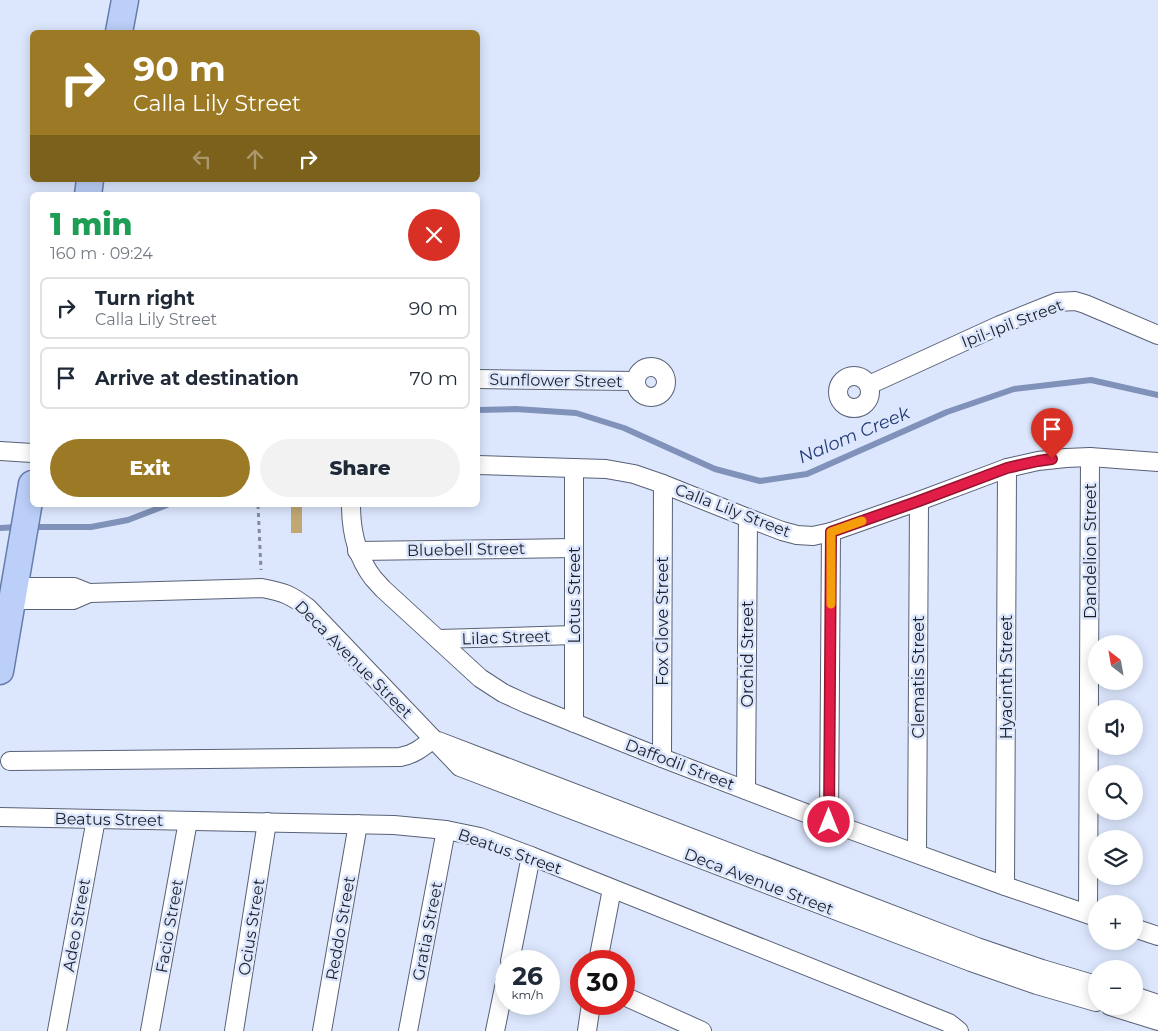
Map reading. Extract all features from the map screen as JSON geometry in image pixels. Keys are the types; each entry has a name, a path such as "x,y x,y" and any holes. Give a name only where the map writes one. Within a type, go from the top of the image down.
{"main road":[{"path":"119,30 125,0"},
{"path":"0,671 30,496"}],"street":[{"name":"Ipil-Ipil Street","path":"869,385 992,329 1057,302 1076,301 1158,335"},
{"name":"Sunflower Street","path":"480,379 635,381"},
{"path":"0,451 30,453"},
{"name":"Calla Lily Street","path":"480,465 606,469 634,474 782,531 797,535 813,536 831,532 1007,468 1038,461 1090,457 1158,462"},
{"name":"Dandelion Street","path":"1090,457 1092,895"},
{"name":"Lotus Street","path":"574,468 574,723"},
{"name":"Hyacinth Street","path":"1005,886 1007,468"},
{"name":"Fox Glove Street","path":"662,758 663,484"},
{"name":"Clematis Street","path":"917,853 919,501"},
{"name":"Daffodil Street","path":"351,507 357,551 361,561 373,578 480,678 502,693 662,758 829,822 1005,886 1088,914"},
{"name":"Orchid Street","path":"746,790 748,518"},
{"path":"829,822 831,532"},
{"name":"Bluebell Street","path":"357,551 574,548"},
{"name":"Deca Avenue Street","path":"13,594 74,600 89,593 262,588 278,591 294,598 308,608 433,739 621,820 991,961 1037,985 1088,1000"},
{"name":"Lilac Street","path":"438,639 574,635"},
{"path":"10,761 400,757 418,751 433,739"},
{"name":"Beatus Street","path":"0,817 394,825 446,830 480,837 532,856 949,1023 959,1031"},
{"name":"Adeo Street","path":"57,1031 96,818"},
{"name":"Facio Street","path":"150,1031 188,821"},
{"name":"Ocius Street","path":"234,1031 267,822"},
{"name":"Reddo Street","path":"322,1031 358,824"},
{"name":"Gratia Street","path":"408,1031 446,830"},
{"path":"512,950 532,856"},
{"path":"600,950 612,888"},
{"path":"1143,931 1158,936"},
{"name":"Deca Avenue Street","path":"991,961 1042,969 1088,983"},
{"path":"1143,999 1158,1004"},
{"path":"635,1003 670,1024 702,1031"},
{"path":"495,1031 498,1015"},
{"path":"587,1031 589,1015"},
{"path":"1139,1015 1158,1021"}],"path":[{"path":"258,507 262,588"}],"building":[{"path":"291,507 302,507 302,533 291,533"}],"waterway":[{"name":"Nalom Creek","path":"480,410 516,409 576,413 624,428 715,469 760,481 807,474 947,412 1014,389 1091,380 1158,395"},
{"name":"Nalom Creek","path":"31,527 91,527 128,520 162,507"},
{"name":"Nalom Creek","path":"0,528 19,527"}],"slow traffic":[{"path":"831,604 831,532 862,521"}],"route":[{"path":"829,822 831,532 1007,468 1052,459"}]}
